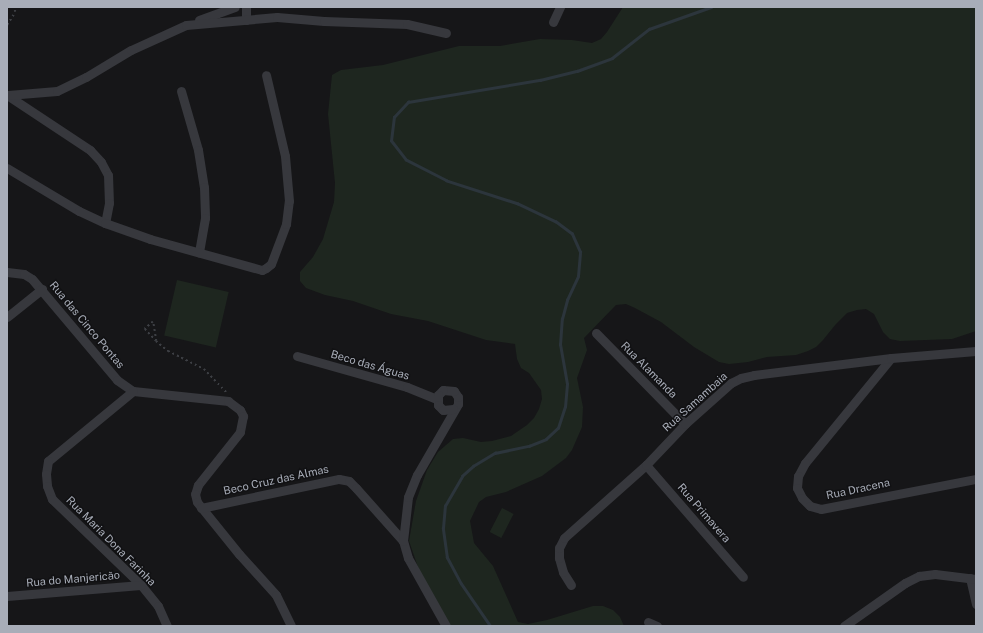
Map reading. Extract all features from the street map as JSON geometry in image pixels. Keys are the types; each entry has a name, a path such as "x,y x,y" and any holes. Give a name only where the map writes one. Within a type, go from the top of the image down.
{"street":[{"path":"8,95 57,91 86,77 144,43 186,25 235,7"},
{"path":"246,7 246,20"},
{"path":"277,7 277,17"},
{"path":"553,22 560,7"},
{"path":"186,25 277,17 324,21 407,24 446,33"},
{"path":"7,168 79,211 105,222 150,239 262,270 271,264 286,224 289,201 285,156 266,75"},
{"path":"181,92 198,150 204,187 205,218 199,252"},
{"path":"8,95 90,150 101,162 108,174 109,203 105,222"},
{"name":"Rua das Cinco Pontas","path":"7,272 24,274 42,289 117,380 133,391 228,402"},
{"path":"7,317 42,289"},
{"name":"Rua Alamanda","path":"596,333 685,424"},
{"name":"Rua Samambaia","path":"571,585 563,572 559,558 559,548 564,538 646,465 685,424 731,383 741,378 891,358 976,350"},
{"name":"Beco das Águas","path":"297,356 407,387 437,398"},
{"name":"Rua Dracena","path":"891,358 805,463 798,476 797,488 802,498 810,506 821,509 976,479"},
{"path":"446,626 408,558 403,541 408,497 416,474 453,410 458,401 454,391 443,390 437,398 438,405 443,410 453,410"},
{"name":"Rua Maria Dona Farinha","path":"133,391 48,461 46,474 47,486 52,499 140,585 158,606 167,626"},
{"path":"228,402 240,410 243,422 240,432 198,486 195,494 201,508 276,595 292,626"},
{"name":"Rua Primavera","path":"646,465 744,577"},
{"name":"Beco Cruz das Almas","path":"201,508 339,479 349,481 403,541"},
{"path":"844,626 905,583 919,576 935,574 973,578 976,604"},
{"name":"Rua do Manjericão","path":"7,596 140,585"}],"path":[{"path":"7,25 15,12 14,7"},
{"path":"156,341 154,322 145,329 156,341 168,351 204,369 227,394 228,402"}],"shaded area":[{"path":"623,7 976,7 976,331 952,339 900,341 890,339 883,332 874,314 866,309 857,310 847,313 816,347 808,351 796,355 767,357 748,362 729,364 719,362 694,347 661,322 635,308 626,304 616,305 584,338 587,350 577,378 583,407 582,427 572,450 566,458 542,476 506,492 486,497 479,502 470,521 474,543 493,566 518,622 528,624 547,620 593,606 603,606 613,610 620,617 624,626 449,626 420,573 409,541 416,501 427,470 438,452 453,439 463,438 481,442 492,441 511,436 527,425 534,418 539,409 542,399 541,390 529,373 521,368 517,359 515,344 486,340 428,321 391,314 353,301 325,295 306,288 300,281 300,272 313,257 323,239 334,202 335,183 328,114 332,75 341,70 383,65 459,46 500,46 540,39 572,40 592,43 601,39"},
{"path":"177,280 229,292 216,347 164,336"},
{"path":"502,508 514,514 501,538 490,532"}],"waterway":[{"path":"490,626 461,584 447,558 443,528 445,506 462,476 473,466 495,453 529,446 546,439 558,428 565,407 567,384 560,345 562,319 567,300 578,276 580,252 572,234 556,222 518,204 447,181 406,160 391,141 394,117 408,102 540,80 577,71 612,58 649,29 711,7"}]}
